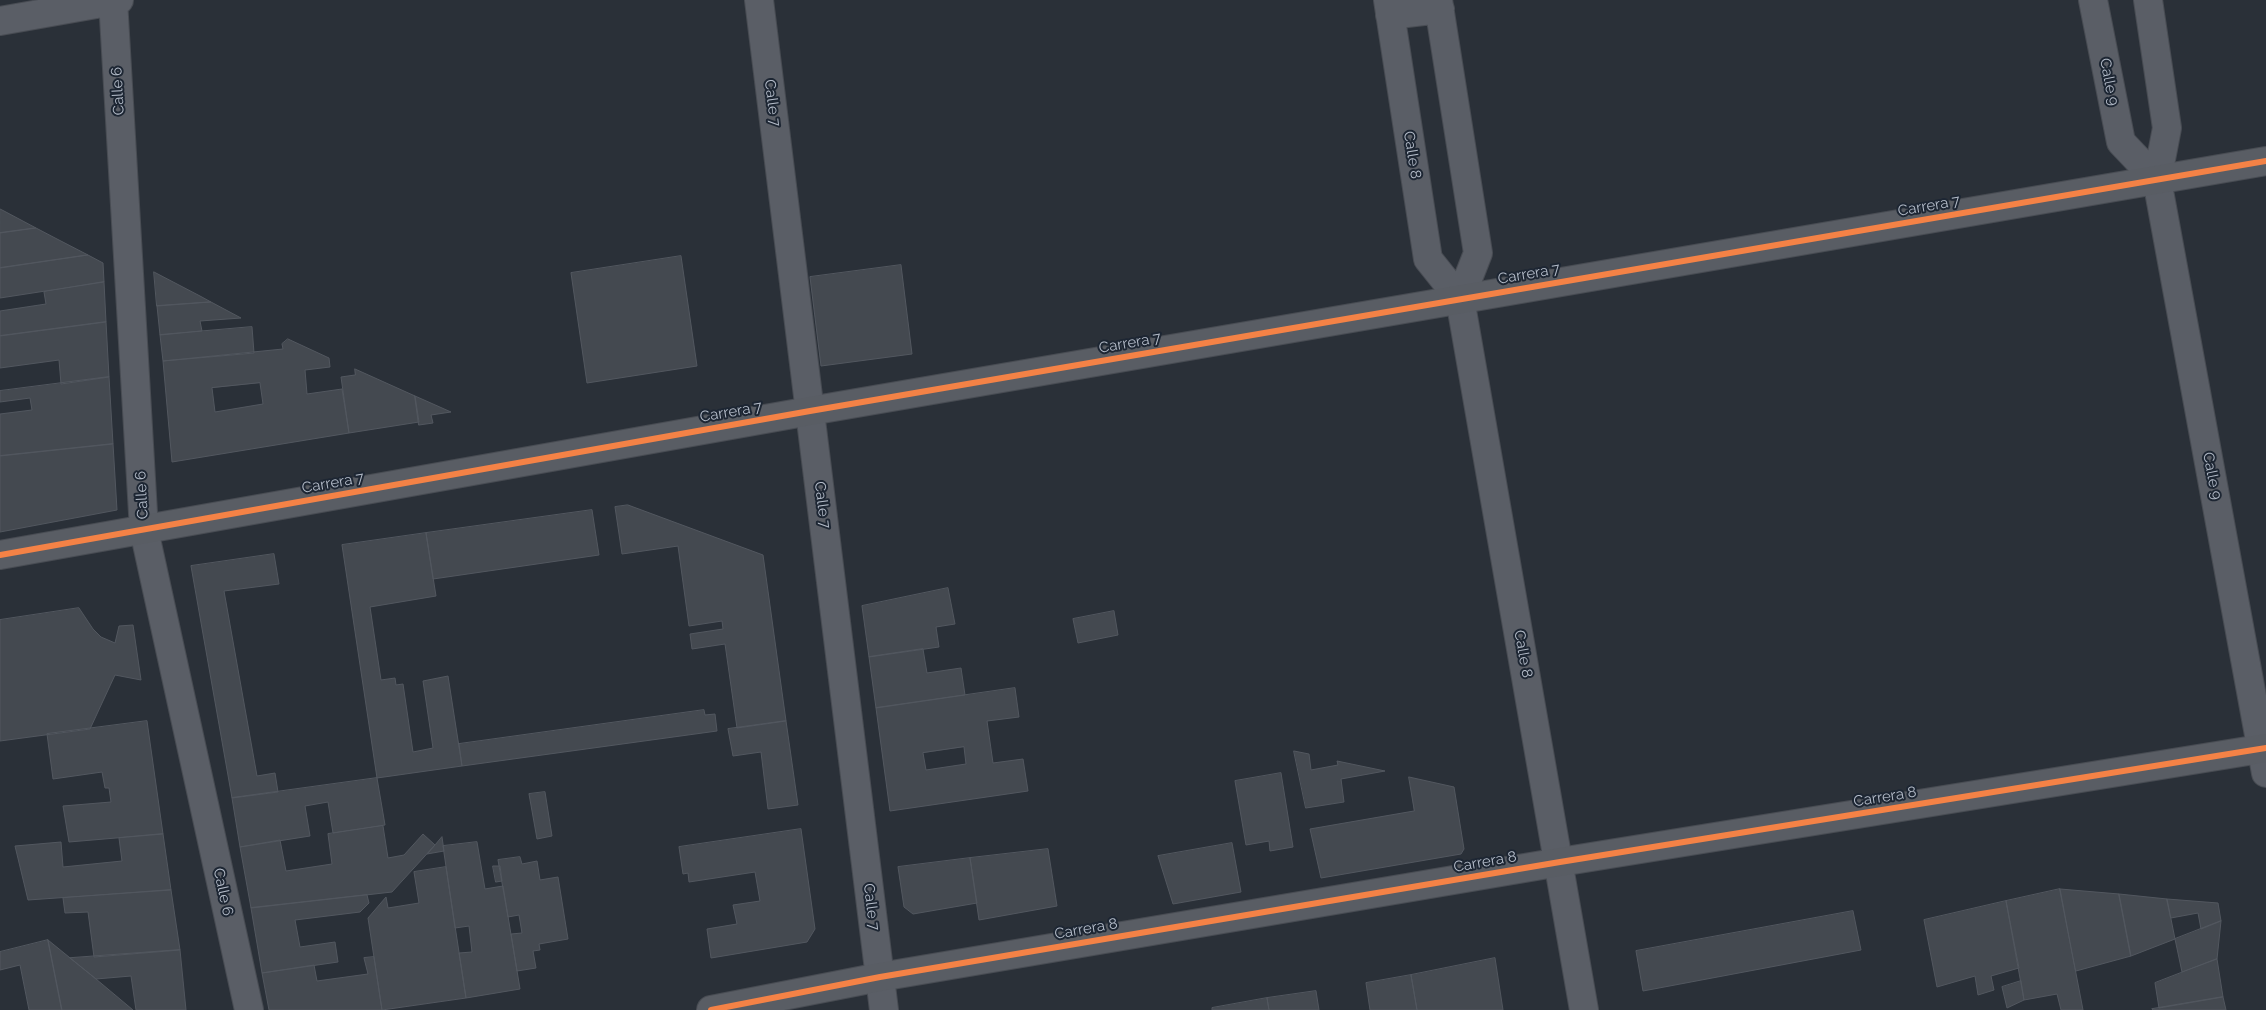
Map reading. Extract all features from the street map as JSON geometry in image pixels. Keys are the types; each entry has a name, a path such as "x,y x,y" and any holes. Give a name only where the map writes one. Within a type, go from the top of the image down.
{"street":[{"path":"0,20 115,0"},
{"name":"Calle 6","path":"115,0 144,530 248,1010"},
{"name":"Calle 7","path":"759,0 884,1010"},
{"name":"Calle 9","path":"2093,0 2121,142 2156,180"},
{"name":"Calle 9","path":"2148,0 2167,128 2156,180 2265,757"},
{"path":"1389,8 1439,4 1478,252 1460,298"},
{"name":"Calle 8","path":"1389,8 1428,260 1460,298 1560,862 1584,1010"},
{"name":"Carrera 7","path":"0,555 810,410 2266,162"},
{"name":"Carrera 8","path":"711,1010 880,977 1560,862 2265,757"}],"building":[{"path":"0,209 4,211 36,228 0,233"},
{"path":"36,228 88,255 0,268 0,233"},
{"path":"88,255 103,263 104,282 0,298 0,268"},
{"path":"681,256 697,366 587,383 571,273"},
{"path":"901,265 912,354 821,366 810,277"},
{"path":"154,272 200,296 211,302 157,306"},
{"path":"104,282 106,322 0,336 0,311 46,304 44,292"},
{"path":"211,302 241,318 200,321 202,331 160,335 157,306"},
{"path":"106,322 109,377 61,384 59,360 0,368 0,336"},
{"path":"252,327 254,353 163,361 160,335"},
{"path":"288,339 329,358 330,367 305,370 307,394 342,389 349,433 172,462 163,361 283,349 282,344","holes":["260,383 263,404 215,412 212,388"]},
{"path":"355,369 415,396 419,422 349,433 341,377 355,375"},
{"path":"109,377 113,444 0,456 0,414 32,410 30,398 0,402 0,391"},
{"path":"415,396 451,412 431,415 433,423 419,425"},
{"path":"113,444 117,510 0,532 0,456"},
{"path":"628,505 763,555 786,721 737,728 725,644 692,649 690,634 723,629 722,621 689,626 678,546 622,554 615,507"},
{"path":"592,510 599,555 433,579 426,533"},
{"path":"426,533 436,596 370,607 381,680 395,678 396,685 403,684 413,752 433,748 423,681 448,676 462,766 377,778 342,545"},
{"path":"274,554 279,584 224,591 257,776 275,773 278,792 232,798 191,566"},
{"path":"948,588 955,624 936,627 939,647 869,657 862,606"},
{"path":"79,608 93,629 101,637 115,643 119,626 133,625 141,680 115,675 90,729 0,741 0,620"},
{"path":"1114,611 1118,635 1078,643 1073,619"},
{"path":"923,649 927,673 961,668 965,695 876,708 869,657"},
{"path":"1015,688 1019,717 987,721 993,763 1023,759 1028,791 890,811 876,708","holes":["964,747 966,764 926,770 923,753"]},
{"path":"704,710 705,715 715,714 717,731 462,766 459,744"},
{"path":"147,721 163,834 69,842 63,806 111,802 109,788 105,788 102,772 53,779 47,734"},
{"path":"786,721 798,805 768,809 761,752 733,756 728,729"},
{"path":"1294,751 1309,754 1311,770 1338,765 1337,761 1385,771 1341,779 1344,802 1306,808"},
{"path":"1281,773 1293,847 1270,851 1269,841 1246,845 1235,781"},
{"path":"1409,777 1454,787 1464,849 1461,854 1321,878 1310,829 1414,811"},
{"path":"377,778 385,825 333,833 328,802 305,806 310,836 240,847 232,798"},
{"path":"545,792 552,836 537,839 529,794"},
{"path":"383,826 388,858 404,855 423,834 435,845 392,892 251,908 240,847 280,840 286,871 332,864 328,834"},
{"path":"801,829 815,929 807,942 711,958 707,929 737,924 733,905 760,901 755,872 689,882 688,873 683,874 679,847"},
{"path":"163,834 171,890 28,900 15,846 61,842 63,867 122,861 119,838"},
{"path":"442,837 444,851 427,854 435,845"},
{"path":"477,842 485,889 503,886 520,989 466,998 459,953 472,952 469,926 455,928 443,846"},
{"path":"1232,843 1241,892 1173,904 1158,856"},
{"path":"1048,849 1057,906 979,920 970,858"},
{"path":"520,857 522,864 537,861 540,880 558,877 568,939 539,944 540,950 533,951 536,968 517,971 511,934 522,933 519,915 508,917 498,860"},
{"path":"970,858 977,903 913,914 904,907 898,867"},
{"path":"493,866 500,866 502,881 496,882"},
{"path":"446,867 466,998 382,1010 368,918 386,897 388,908 419,903 414,872"},
{"path":"2060,889 2083,1010 2061,1010 2057,994 2024,1000 2006,901"},
{"path":"2060,889 2119,894 2131,956 2076,971"},
{"path":"171,890 180,950 94,957 88,912 65,913 63,898"},
{"path":"2119,894 2167,899 2175,939 2131,956"},
{"path":"367,895 369,903 360,912 295,920 300,947 335,942 338,962 262,973 251,908"},
{"path":"2167,899 2218,903 2221,921 2201,929 2198,913 2171,918"},
{"path":"2006,901 2019,968 1991,976 1994,990 1978,995 1975,976 1937,987 1924,920"},
{"path":"1853,911 1861,950 1643,991 1636,951"},
{"path":"2221,921 2217,959 2182,972 2175,939"},
{"path":"48,940 62,1010 29,1010 20,965 0,970 0,952"},
{"path":"48,940 96,979 133,1010 62,1010"},
{"path":"180,950 186,1010 136,1010 131,976 96,979 70,958"},
{"path":"374,957 382,1010 269,1010 262,973 314,965 317,981 368,974 364,958"},
{"path":"1495,958 1503,1010 1417,1010 1411,975"},
{"path":"2217,959 2223,997 2159,1008 2155,983"},
{"path":"1411,975 1417,1010 1370,1010 1366,983"},
{"path":"2021,981 2024,1000 2007,1008 2002,987"},
{"path":"1316,991 1319,1010 1269,1010 1267,998"},
{"path":"2223,997 2226,1010 2152,1009"},
{"path":"1267,998 1269,1010 1212,1010 1212,1008"}],"cycle path":[{"path":"0,555 810,411 2266,161"},
{"path":"711,1010 880,977 1560,862 2266,748"}]}
